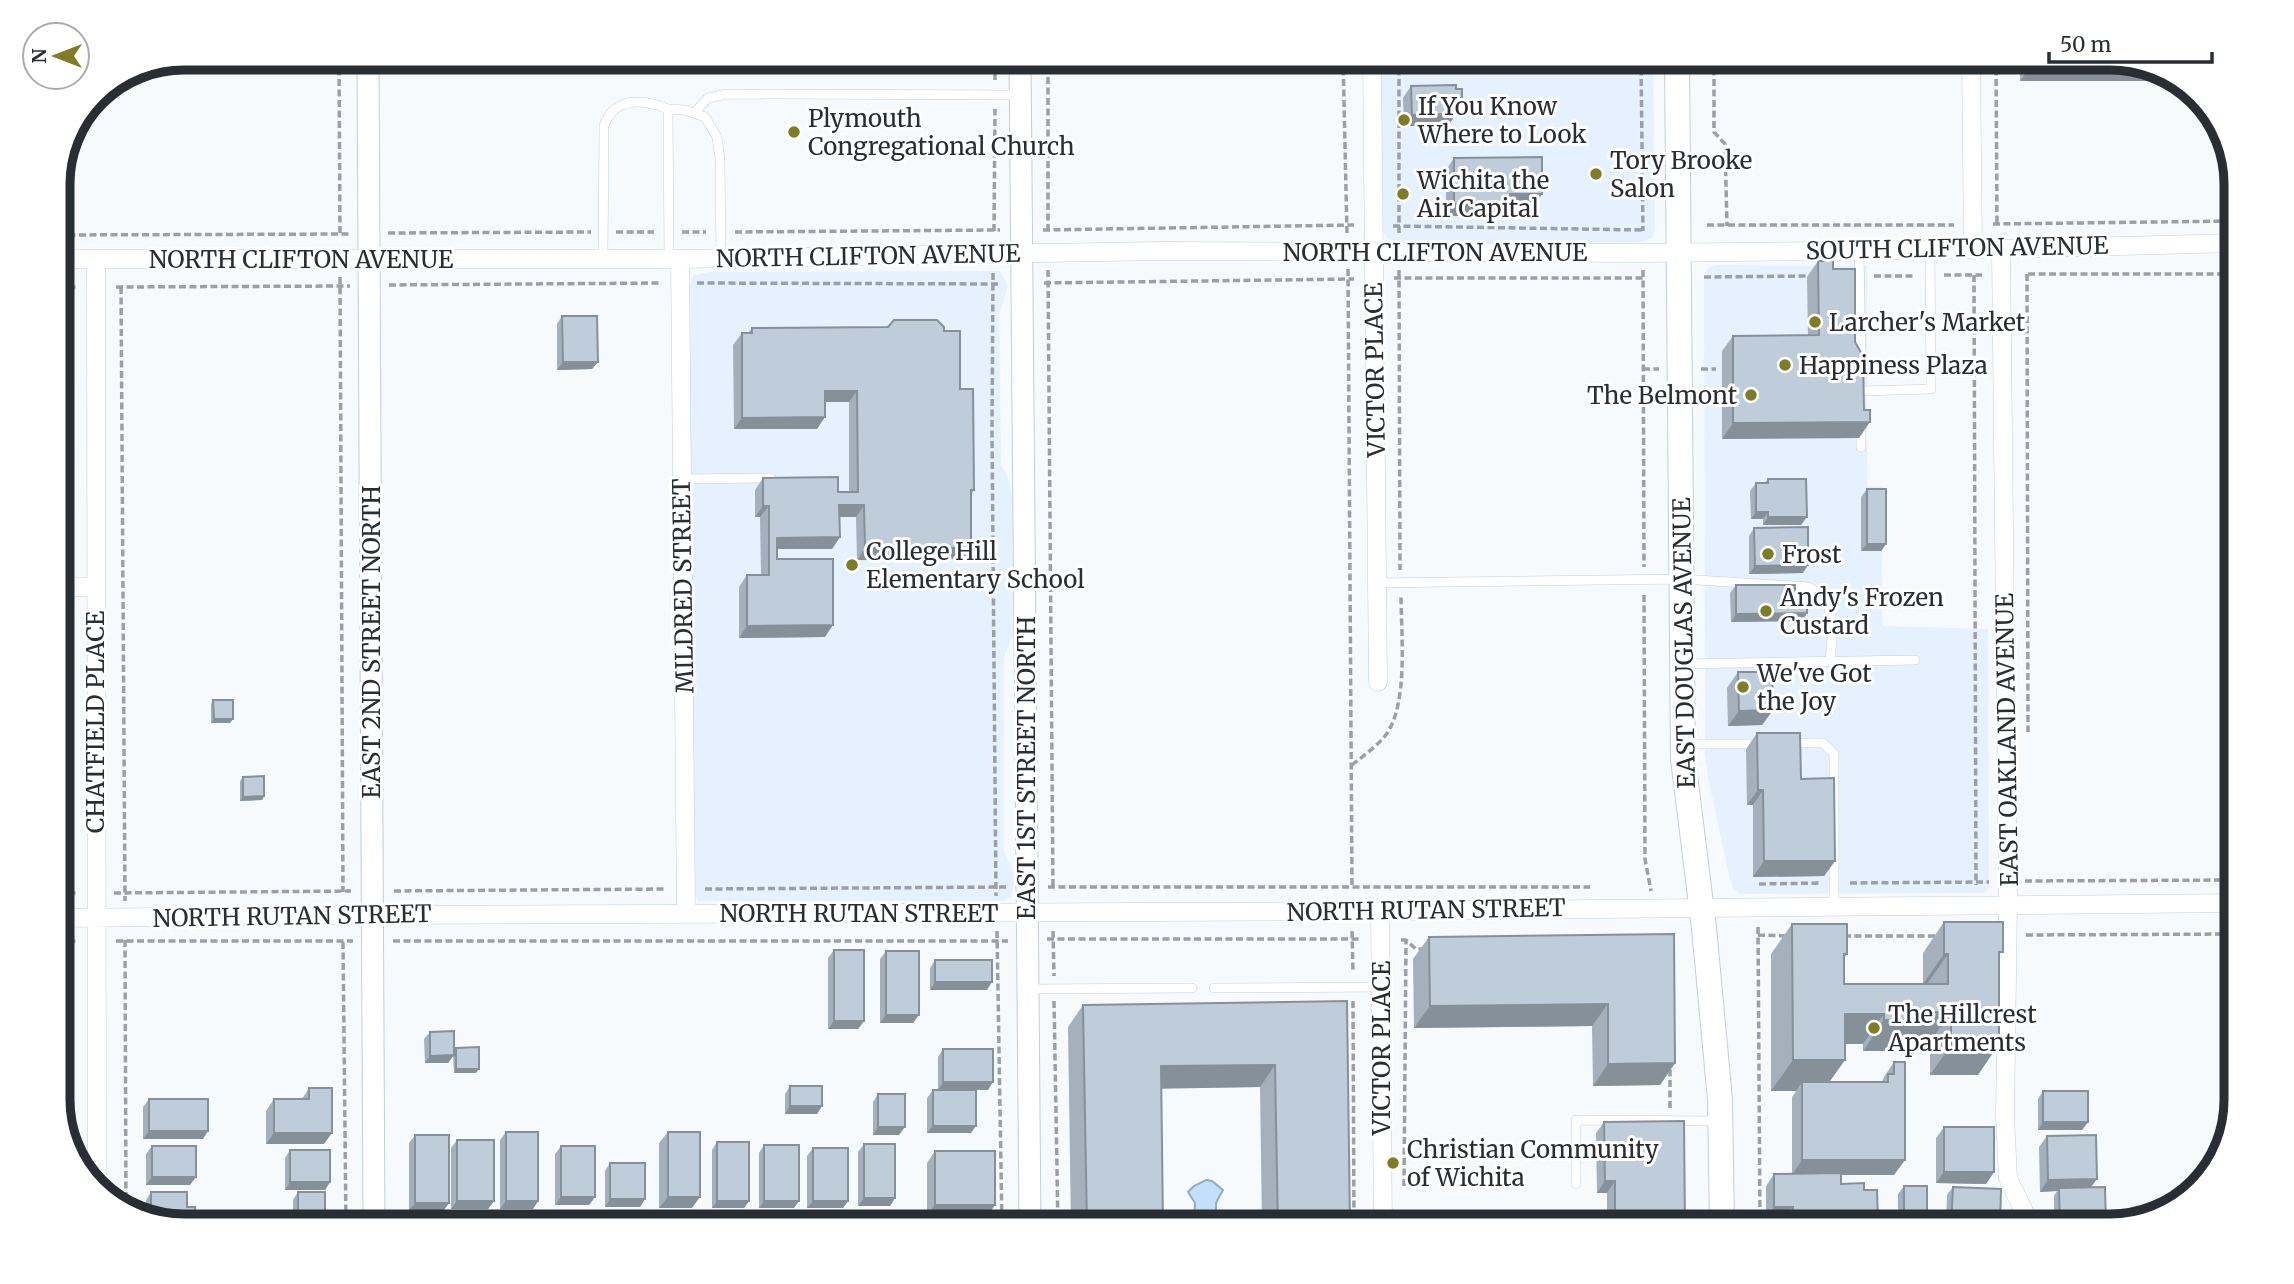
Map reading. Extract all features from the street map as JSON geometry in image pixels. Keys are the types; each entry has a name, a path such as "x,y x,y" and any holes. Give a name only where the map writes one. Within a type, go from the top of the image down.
{"main road":[{"name":"EAST DOUGLAS AVENUE","path":"1677,70 1683,744 1702,907 1720,1121 1722,1214"}],"street":[{"name":"EAST 2ND STREET NORTH","path":"368,70 374,1214"},
{"name":"EAST 1ST STREET NORTH","path":"1020,70 1030,1214"},
{"name":"VICTOR PLACE","path":"1372,70 1378,682"},
{"path":"1971,70 1972,250"},
{"name":"SOUTH CLIFTON AVENUE","path":"1678,252 1972,250 2224,243"},
{"name":"EAST OAKLAND AVENUE","path":"2001,249 2008,904 2005,1116 2008,1178 2025,1214"},
{"name":"NORTH CLIFTON AVENUE","path":"70,259 675,259 1022,253 1678,252"},
{"name":"CHATFIELD PLACE","path":"96,259 97,1172"},
{"name":"MILDRED STREET","path":"675,259 680,283 686,914"},
{"path":"70,587 95,587"},
{"name":"NORTH RUTAN STREET","path":"70,918 2224,903"},
{"name":"VICTOR PLACE","path":"1380,911 1383,1214"}],"lane":[{"path":"695,112 708,98 727,94 1020,95"},
{"path":"603,259 604,126 607,116 616,108 630,102 644,101 668,109 695,112 705,117 717,137 720,159 721,257"},
{"path":"668,109 670,232 675,259"},
{"path":"1859,250 1861,402"},
{"path":"1861,391 1931,389 1930,250"},
{"path":"1861,413 1861,447"},
{"path":"682,479 778,478"},
{"path":"1377,583 1681,579 1808,587 1827,598 1833,628 1830,662"},
{"path":"1682,664 1915,660"},
{"path":"1784,744 1823,743 1834,754 1834,906"},
{"path":"1683,744 1771,744"},
{"path":"1214,988 1381,987"},
{"path":"1028,989 1192,988"},
{"path":"1576,1184 1576,1120 1720,1121"}],"path":[{"path":"339,70 343,915"},
{"path":"995,70 992,445 995,887 1002,1214"},
{"path":"1048,70 1053,939 1058,1214"},
{"path":"1343,70 1349,279 1354,1214"},
{"path":"1642,70 1646,859 1652,887 1649,908"},
{"path":"1714,70 1714,132 1725,144 1727,226"},
{"path":"1996,70 1997,224"},
{"path":"70,235 1048,230 1347,225 1643,230"},
{"path":"2028,743 2027,274 2224,274"},
{"path":"1974,275 1976,898 1979,904"},
{"path":"1860,276 2001,275"},
{"path":"1704,277 1811,276"},
{"path":"70,287 1022,284 1643,278"},
{"path":"121,287 126,1198"},
{"path":"70,893 995,887 1596,887"},
{"path":"1638,887 1652,887"},
{"path":"1759,907 1760,1214"},
{"path":"70,942 998,942 1053,939 1381,939 1406,940 1416,949 1429,949"},
{"path":"1404,1188 1406,940"},
{"path":"343,941 346,1214"},
{"path":"1671,1057 1670,1109 1676,1119"}],"shaded area":[{"path":"1380,70 1653,70 1655,229 1652,238 1640,242 1399,244 1387,238 1382,230"},
{"path":"1717,265 1867,266 1867,486 1882,487 1882,626 1988,629 1989,887 1984,893 1741,894 1734,890 1705,754 1704,277 1708,268"},
{"name":"College Hill Elementary School","path":"1000,271 1008,286 999,315 1001,465 1012,494 1013,636 1005,653 1004,665 1004,852 1014,873 1011,897 1004,901 699,901 695,895 694,884 692,276 708,272"}],"water":[{"path":"1206,1180 1212,1181 1223,1190 1216,1203 1216,1214 1195,1214 1195,1203 1188,1192"}],"building":[{"path":"1456,85 1456,89 1462,89 1462,98 1456,99 1456,114 1412,115 1411,86"},
{"path":"1542,157 1542,194 1510,194 1510,204 1454,204 1454,158"},
{"name":"Happiness Plaza","path":"1818,261 1833,261 1833,269 1855,269 1855,342 1863,356 1864,410 1870,410 1870,422 1733,423 1733,336 1819,335"},
{"path":"562,316 597,316 598,362 563,362"},
{"path":"894,320 937,320 944,327 944,331 960,331 960,389 973,389 974,490 971,490 971,548 865,548 864,505 839,505 840,537 777,538 777,559 833,559 833,625 747,626 747,575 769,575 769,506 763,506 763,478 838,477 838,492 858,492 857,391 825,391 825,417 742,418 742,333 752,333 752,328 888,327"},
{"path":"1768,479 1806,479 1807,517 1768,517 1768,512 1756,512 1756,483 1768,483"},
{"path":"1867,489 1886,489 1886,544 1867,544"},
{"path":"1808,527 1808,565 1755,566 1754,528"},
{"name":"Andy's Frozen Custard","path":"1736,585 1795,585 1795,594 1807,594 1807,613 1736,614"},
{"path":"1738,672 1772,672 1773,710 1739,711"},
{"path":"213,700 233,700 233,719 214,719"},
{"path":"1757,733 1800,733 1801,779 1834,778 1835,861 1764,861 1763,790 1758,790"},
{"path":"264,776 264,796 243,797 243,777"},
{"path":"1944,922 2003,922 2003,952 1999,952 1999,1044 1951,1045 1951,1012 1918,1012 1918,1020 1884,1020 1884,1014 1845,1014 1845,1060 1793,1060 1792,924 1847,924 1844,984 1948,984"},
{"path":"1674,934 1675,1063 1608,1064 1608,1004 1430,1006 1429,937"},
{"path":"834,950 864,950 864,1021 834,1021"},
{"path":"886,951 919,951 919,1015 886,1015"},
{"path":"935,960 992,960 992,982 935,982"},
{"path":"1347,1001 1350,1214 1278,1214 1275,1065 1161,1066 1163,1214 1087,1214 1083,1005"},
{"path":"454,1031 454,1055 430,1056 430,1032"},
{"path":"479,1047 479,1069 456,1069 456,1048"},
{"path":"943,1049 993,1049 993,1082 943,1082"},
{"path":"1894,1062 1905,1062 1905,1160 1802,1160 1802,1082 1888,1082 1888,1074 1894,1074"},
{"path":"790,1086 822,1086 822,1106 790,1106"},
{"path":"309,1088 332,1088 332,1133 274,1133 274,1099 309,1099"},
{"path":"933,1090 976,1090 976,1126 933,1126"},
{"path":"2043,1091 2088,1091 2088,1122 2043,1122"},
{"path":"878,1094 905,1094 905,1127 878,1127"},
{"path":"149,1099 208,1099 208,1131 149,1131"},
{"path":"1684,1121 1685,1214 1615,1214 1615,1181 1605,1181 1604,1122"},
{"path":"1944,1127 1994,1127 1994,1172 1944,1172"},
{"path":"506,1132 538,1132 538,1201 506,1201"},
{"path":"668,1132 700,1132 700,1197 668,1197"},
{"path":"415,1135 449,1135 449,1203 415,1203"},
{"path":"2096,1135 2097,1179 2048,1180 2047,1136"},
{"path":"457,1140 494,1140 494,1201 457,1201"},
{"path":"717,1142 749,1142 749,1201 717,1201"},
{"path":"864,1144 895,1144 895,1198 864,1198"},
{"path":"764,1145 799,1145 799,1201 764,1201"},
{"path":"152,1146 196,1146 196,1177 152,1177"},
{"path":"561,1146 595,1146 595,1197 561,1197"},
{"path":"813,1148 848,1148 848,1201 813,1201"},
{"path":"290,1150 330,1150 330,1182 290,1182"},
{"path":"935,1151 995,1151 995,1205 935,1205"},
{"path":"610,1163 645,1163 645,1199 610,1199"},
{"path":"1841,1173 1841,1184 1864,1183 1864,1190 1877,1190 1878,1214 1793,1214 1793,1207 1774,1207 1774,1174"},
{"path":"1904,1186 1927,1186 1927,1214 1904,1214"},
{"path":"1953,1187 2001,1189 2000,1214 1952,1214"},
{"path":"2105,1187 2106,1214 2060,1214 2059,1188"},
{"path":"151,1192 187,1192 187,1207 195,1207 195,1214 169,1213 151,1209"},
{"path":"298,1192 325,1192 325,1214 298,1214"}],"place":[{"name":"If You Know Where to Look","path":"1404,120"},
{"name":"Plymouth Congregational Church","path":"794,132"},
{"name":"Tory Brooke Salon","path":"1596,174"},
{"name":"Wichita the Air Capital","path":"1403,194"},
{"name":"Larcher's Market","path":"1815,322"},
{"name":"Happiness Plaza","path":"1785,365"},
{"name":"The Belmont","path":"1751,395"},
{"name":"Frost","path":"1768,554"},
{"name":"College Hill Elementary School","path":"852,565"},
{"name":"Andy's Frozen Custard","path":"1766,611"},
{"name":"We've Got the Joy","path":"1743,687"},
{"name":"The Hillcrest Apartments","path":"1874,1028"},
{"name":"Christian Community of Wichita","path":"1393,1163"}]}
